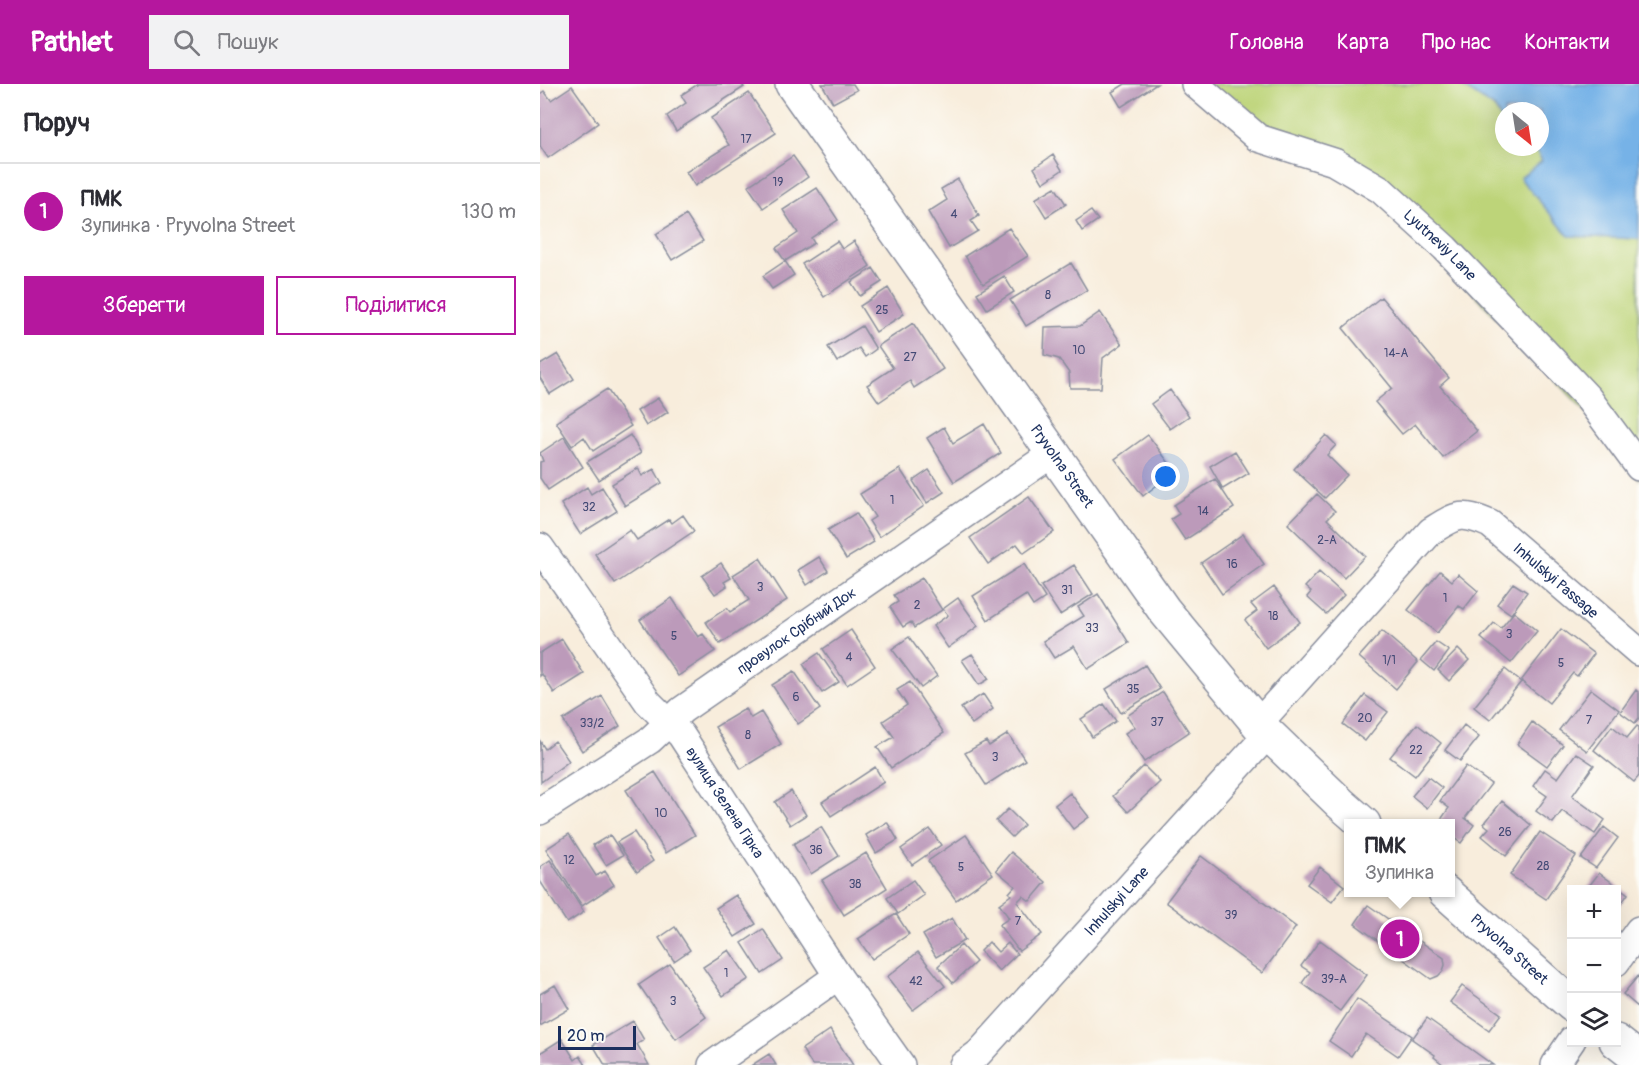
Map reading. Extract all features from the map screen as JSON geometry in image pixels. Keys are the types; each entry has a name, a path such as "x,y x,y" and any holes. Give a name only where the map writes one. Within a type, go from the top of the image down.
{"street":[{"name":"Pryvolna Street","path":"792,84 1164,610 1263,729 1359,819"},
{"name":"Lyutneviy Lane","path":"1195,84 1258,138 1334,162 1380,189 1444,248 1588,398 1639,467"},
{"name":"провулок Срібний Док","path":"540,811 650,740 682,710 1053,453"},
{"name":"Inhulskyi Lane","path":"963,1065 978,1053 1263,729 1431,531 1454,517 1470,515"},
{"name":"Inhulskyi Passage","path":"1470,515 1490,524 1639,652"},
{"name":"вулиця Зелена Гірка","path":"540,547 648,702 681,735 838,976 901,1065"},
{"name":"Pryvolna Street","path":"1451,897 1567,1001"},
{"path":"1621,956 1639,930"},
{"path":"712,1065 838,976"},
{"path":"1621,1044 1639,1059"},
{"path":"1555,1065 1567,1047"}],"green space":[{"path":"1186,84 1458,84 1487,102 1495,110 1495,156 1540,156 1542,161 1520,178 1569,236 1639,239 1639,479 1606,433 1383,198"}],"water":[{"path":"1458,84 1639,84 1639,239 1569,236 1520,178 1542,161 1540,156 1549,156 1549,102 1495,102 1495,108"}],"building":[{"path":"698,84 741,84 744,87 676,131 667,116 686,103 681,95"},
{"path":"822,84 853,84 857,90 833,103"},
{"path":"1125,84 1157,84 1121,107 1112,92"},
{"path":"572,86 598,123 548,158 540,146 540,94 544,91 551,100"},
{"path":"749,93 776,133 695,186 686,172 729,145 711,118"},
{"path":"1053,155 1062,170 1043,183 1034,168"},
{"path":"793,156 808,177 763,208 748,186"},
{"path":"958,179 979,216 971,221 978,231 949,248 928,212 947,200 941,189"},
{"path":"1055,187 1066,204 1046,217 1035,199"},
{"path":"817,188 838,220 811,238 814,243 785,261 776,248 798,233 783,210"},
{"path":"1091,211 1098,220 1082,231 1076,221"},
{"path":"686,215 703,241 672,260 656,234"},
{"path":"1009,228 1028,256 983,284 965,256"},
{"path":"837,241 842,249 854,241 870,266 824,297 802,264"},
{"path":"785,261 794,275 772,289 763,276"},
{"path":"1071,263 1087,290 1026,326 1010,300"},
{"path":"873,268 882,282 860,296 851,282"},
{"path":"1004,276 1014,292 987,309 977,293"},
{"path":"888,288 904,314 876,332 860,306"},
{"path":"1381,297 1449,378 1440,386 1477,431 1443,458 1415,424 1402,434 1375,402 1392,388 1343,328"},
{"path":"1100,312 1122,344 1103,358 1101,388 1070,388 1069,373 1059,359 1044,355 1045,327 1080,326"},
{"path":"913,323 943,369 914,388 910,381 879,402 867,385 893,368 878,346"},
{"path":"862,326 876,349 865,357 859,348 837,362 828,347"},
{"path":"558,354 574,379 550,394 540,378 540,365"},
{"path":"607,389 631,426 593,451 584,437 572,446 556,422"},
{"path":"1170,390 1189,416 1170,429 1151,404"},
{"path":"658,398 668,412 646,426 637,411"},
{"path":"984,424 1001,453 954,482 927,438 944,427 953,443"},
{"path":"630,435 641,453 599,480 587,462"},
{"path":"1148,435 1175,471 1143,496 1115,459"},
{"path":"1326,435 1336,445 1327,455 1347,475 1325,498 1294,469"},
{"path":"564,437 583,467 548,490 540,478 540,462 543,461 540,453"},
{"path":"1235,451 1249,473 1223,489 1210,466"},
{"path":"638,468 642,476 654,469 662,483 625,506 612,484"},
{"path":"900,469 924,506 879,537 869,521 875,517 860,494"},
{"path":"929,470 944,492 927,503 913,481"},
{"path":"1215,479 1234,508 1185,540 1171,519 1179,514 1174,505"},
{"path":"587,487 591,494 602,487 617,511 580,534 561,504"},
{"path":"1317,494 1335,511 1327,519 1365,556 1344,578 1288,524"},
{"path":"1029,497 1054,532 1024,553 1017,544 988,564 970,538"},
{"path":"856,513 874,542 846,559 828,530"},
{"path":"683,515 694,531 615,584 595,554 630,530 637,540 669,519 672,523"},
{"path":"1243,534 1264,564 1222,594 1201,563"},
{"path":"819,557 828,571 807,585 798,570"},
{"path":"760,558 787,600 720,644 706,622 727,608 730,612 749,600 733,575"},
{"path":"721,563 731,578 724,582 727,586 715,594 702,576"},
{"path":"1024,564 1045,598 1033,606 1026,595 988,620 973,596"},
{"path":"1074,565 1093,594 1060,615 1041,586"},
{"path":"1440,571 1452,581 1458,574 1478,591 1464,609 1459,606 1437,633 1408,610"},
{"path":"1319,572 1344,595 1326,614 1307,597 1311,592 1305,587"},
{"path":"922,578 942,610 914,628 911,622 903,627 890,607 898,602 894,595"},
{"path":"1513,583 1527,592 1511,614 1497,604"},
{"path":"1274,587 1300,622 1266,648 1245,620 1257,611 1251,604"},
{"path":"1098,594 1129,643 1088,669 1074,646 1054,658 1043,641 1084,616 1078,607"},
{"path":"672,598 698,637 703,634 715,651 678,676 640,620"},
{"path":"958,598 978,626 948,648 933,626 948,615 943,609"},
{"path":"1514,612 1537,631 1511,663 1481,638 1494,623 1501,628"},
{"path":"1561,629 1594,654 1577,676 1573,673 1549,703 1521,681"},
{"path":"851,630 875,666 847,685 823,649"},
{"path":"1382,631 1418,662 1396,689 1359,657"},
{"path":"909,637 937,676 921,688 892,649"},
{"path":"562,639 584,674 554,693 542,674 540,676 540,653"},
{"path":"1436,642 1449,651 1434,671 1421,660"},
{"path":"1458,649 1469,660 1449,681 1438,670"},
{"path":"819,653 839,682 822,693 803,664"},
{"path":"972,654 989,679 979,685 962,660"},
{"path":"1145,665 1160,689 1121,713 1106,689"},
{"path":"1505,669 1521,682 1490,720 1474,707"},
{"path":"794,671 820,709 798,724 772,685"},
{"path":"910,682 944,733 891,768 877,747 894,737 883,721 907,705 897,690"},
{"path":"1591,689 1619,710 1587,751 1559,730"},
{"path":"1636,690 1639,693 1639,718 1635,723 1620,712"},
{"path":"1163,692 1189,732 1144,762 1125,733 1135,727 1127,716"},
{"path":"983,694 993,709 972,724 961,708"},
{"path":"1365,695 1388,712 1365,741 1343,724"},
{"path":"602,696 620,726 582,751 563,720"},
{"path":"1104,704 1116,721 1092,737 1081,719"},
{"path":"745,709 751,718 761,712 781,744 741,769 715,727"},
{"path":"1532,722 1563,745 1547,766 1517,744"},
{"path":"1417,724 1441,743 1415,776 1390,757"},
{"path":"1464,725 1479,737 1460,761 1445,750"},
{"path":"1612,726 1627,738 1637,726 1639,727 1639,776 1634,782 1594,750"},
{"path":"1008,734 1025,760 986,785 965,753 986,741 989,746"},
{"path":"540,741 545,749 555,741 569,761 541,782"},
{"path":"1576,753 1594,765 1572,796 1605,820 1595,834 1562,811 1553,823 1536,811 1547,796 1533,786 1545,769 1558,778"},
{"path":"1144,766 1160,782 1128,812 1113,796"},
{"path":"1466,766 1491,784 1465,818 1474,825 1461,843 1455,839 1455,819 1441,819 1449,808 1440,801"},
{"path":"875,767 884,782 831,816 822,802"},
{"path":"655,772 695,835 666,853 626,790"},
{"path":"1428,777 1442,788 1427,808 1412,796"},
{"path":"791,791 806,815 790,825 775,802"},
{"path":"1070,793 1089,817 1073,829 1055,805"},
{"path":"1502,801 1531,825 1506,856 1482,836 1489,828 1484,824"},
{"path":"1008,809 1024,825 1012,837 996,821"},
{"path":"887,822 898,840 876,853 866,835"},
{"path":"821,827 839,856 811,874 793,844"},
{"path":"1604,827 1618,838 1596,868 1581,858"},
{"path":"930,829 941,845 912,865 901,849"},
{"path":"634,832 653,861 637,872 617,842"},
{"path":"1540,832 1576,856 1546,899 1510,875"},
{"path":"569,834 596,876 605,871 614,885 582,906 546,849"},
{"path":"610,835 623,855 606,865 593,845"},
{"path":"966,835 993,874 956,900 928,861"},
{"path":"1011,852 1046,882 1030,901 1023,896 1017,902 1042,934 1019,951 999,925 1009,918 999,904 1011,895 1009,893 1015,886 996,870"},
{"path":"866,853 887,888 844,915 822,880"},
{"path":"1201,856 1296,927 1262,973 1166,902"},
{"path":"550,860 584,912 567,923 540,881 540,867"},
{"path":"1320,867 1344,886 1332,902 1307,884"},
{"path":"1599,873 1616,885 1590,885"},
{"path":"913,880 924,895 898,914 887,898"},
{"path":"1621,889 1628,894 1621,904"},
{"path":"736,895 756,924 735,937 716,908"},
{"path":"1368,905 1444,958 1443,971 1431,979 1355,924"},
{"path":"896,914 909,934 872,959 858,939"},
{"path":"952,918 965,940 936,957 923,935"},
{"path":"675,927 690,950 674,961 659,938"},
{"path":"763,929 783,960 762,974 742,943"},
{"path":"1320,940 1367,975 1340,1011 1302,983 1310,972 1301,966"},
{"path":"989,942 998,952 1008,943 1017,954 999,971 980,951"},
{"path":"961,945 976,962 953,983 938,966"},
{"path":"729,950 749,979 723,996 703,967"},
{"path":"918,952 945,986 913,1010 887,977"},
{"path":"670,964 706,1017 676,1039 639,985"},
{"path":"1639,975 1639,1008 1623,994"},
{"path":"555,985 569,1009 540,1026 540,994"},
{"path":"1462,986 1501,1014 1489,1030 1450,1002"},
{"path":"1357,999 1412,1036 1398,1056 1366,1034 1351,1056 1329,1041"},
{"path":"1427,1018 1493,1065 1444,1065 1434,1057 1435,1055 1412,1039"},
{"path":"633,1021 644,1040 637,1044 649,1065 605,1065 593,1045"},
{"path":"830,1030 853,1065 812,1065 802,1049"},
{"path":"562,1039 575,1060 580,1056 586,1065 540,1065 540,1053"},
{"path":"769,1054 776,1065 752,1065"}],"place":[{"name":"ПМК","path":"1400,939"}]}
